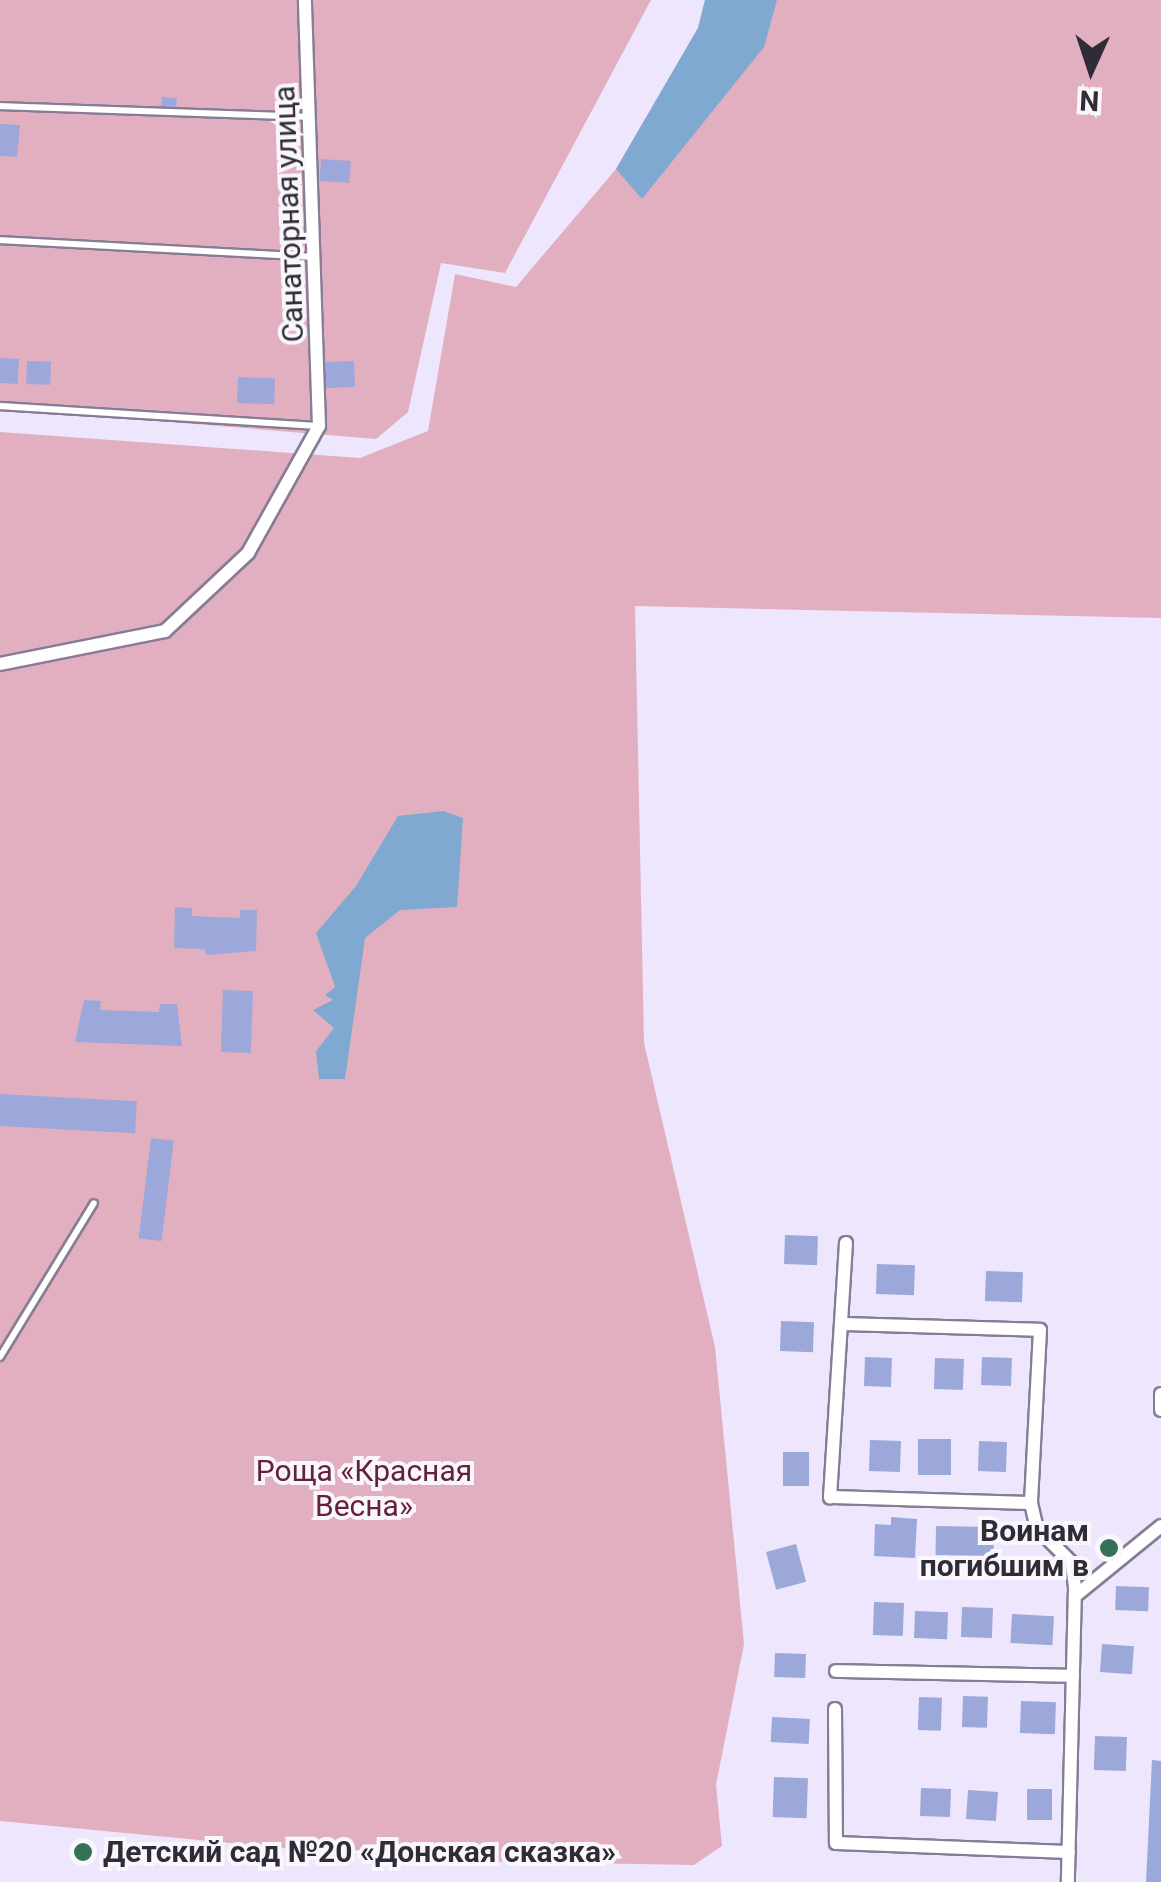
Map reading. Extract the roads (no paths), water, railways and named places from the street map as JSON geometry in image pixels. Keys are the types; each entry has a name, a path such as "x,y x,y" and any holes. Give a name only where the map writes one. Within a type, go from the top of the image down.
{"street":[{"name":"Санаторная улица","path":"305,0 320,426"},
{"path":"0,664 165,631 248,553 320,426"},
{"path":"846,1243 830,1497 1031,1503"},
{"path":"842,1324 1040,1330 1031,1503 1037,1528 1072,1563 1075,1596 1068,1882"},
{"path":"1161,1394 1161,1410"},
{"path":"1075,1596 1161,1526"},
{"path":"836,1671 1073,1676"},
{"path":"835,1709 836,1843 1069,1852"}],"lane":[{"path":"0,106 312,117"},
{"path":"0,240 314,258"},
{"path":"0,406 320,426"},
{"path":"0,1358 94,1203"}],"water":[{"path":"705,0 777,0 764,47 642,199 616,169 698,28"},
{"path":"443,811 463,818 457,907 400,910 365,938 345,1079 319,1079 316,1051 334,1028 313,1010 333,1000 325,995 335,987 316,933 356,886 398,816"}],"place":[{"name":"Воинам погибшим в","path":"1109,1548"},
{"name":"Детский сад №20 «Донская сказка»","path":"83,1852"}],"park label":[{"name":"Роща «Красная Весна»","path":"364,1488"}]}
